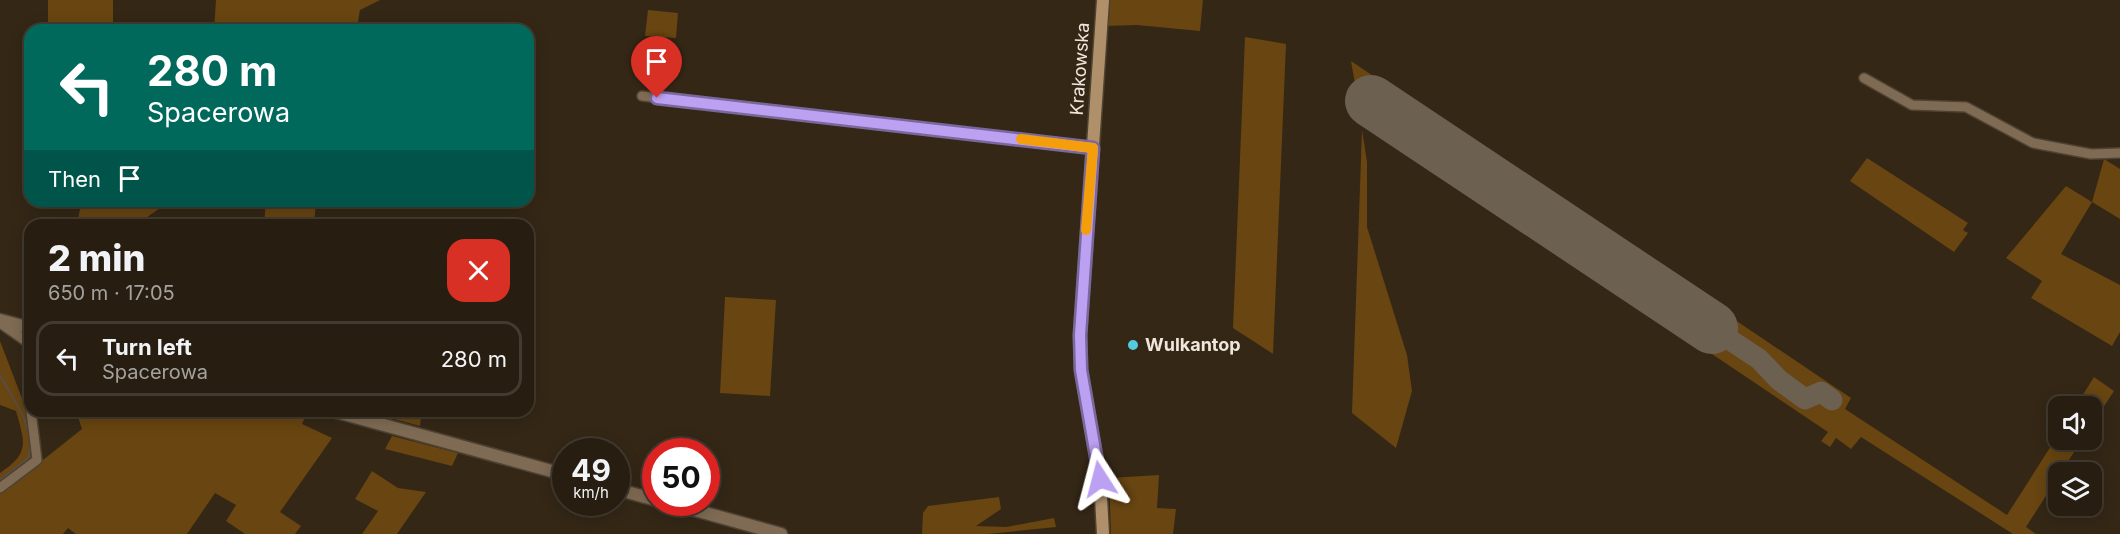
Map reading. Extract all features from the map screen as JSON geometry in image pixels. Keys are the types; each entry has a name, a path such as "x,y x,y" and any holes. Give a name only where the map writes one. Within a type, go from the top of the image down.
{"main road":[{"name":"Krakowska","path":"1103,0 1080,316 1081,370 1098,464 1103,534"}],"street":[{"path":"1863,78 1893,97 1912,105 1966,107 2033,143 2091,153 2120,153"},
{"path":"642,96 1093,148"},
{"path":"0,321 24,326"},
{"path":"0,321 24,339"},
{"path":"0,488 37,460 32,417"},
{"path":"355,417 552,471"},
{"path":"716,516 781,534"}],"shaded area":[{"path":"48,0 113,0 113,24 48,24"},
{"path":"216,0 380,0 360,10 360,24 214,24"},
{"path":"1108,0 1203,0 1200,31 1137,25 1105,26"},
{"path":"648,10 678,13 676,38 645,36"},
{"path":"1245,37 1286,44 1273,354 1233,328"},
{"path":"1351,61 1851,398 1845,409 2007,515 2048,450 2075,450 2068,462 2048,462 2048,493 2026,527 2036,534 2013,534 1861,437 1851,449 1836,438 1830,447 1821,441 1828,432 1361,118"},
{"path":"1362,130 1367,162 1367,227 1407,355 1412,391 1396,448 1352,413"},
{"path":"1867,158 1968,223 1963,230 1968,233 1954,252 1850,181"},
{"path":"2104,159 2120,169 2120,219 2092,202"},
{"path":"2066,186 2092,202 2061,254 2120,285 2120,332 2112,346 2031,298 2042,281 2006,258"},
{"path":"82,207 162,207 144,219 79,219"},
{"path":"266,207 316,207 314,219 264,219"},
{"path":"725,297 776,300 770,396 720,393"},
{"path":"0,341 24,401 24,417 30,417 34,450 31,463 0,485 0,473 10,466 21,453 23,439 16,411 0,405"},
{"path":"2094,377 2114,391 2102,409 2102,396 2082,396"},
{"path":"78,417 305,417 302,424 332,438 280,512 301,526 295,534 245,534 226,521 236,505 215,493 187,534 76,534 68,528 63,534 0,534 0,491 19,479 82,429"},
{"path":"386,417 421,417 420,426"},
{"path":"392,436 458,453 452,466 385,449"},
{"path":"372,471 398,488 426,492 397,534 362,534 378,511 355,499"},
{"path":"1159,475 1157,508 1176,509 1173,534 1111,534 1109,478"},
{"path":"999,497 1001,509 976,526 1006,527 1054,518 1056,527 988,534 922,534 923,513 928,506"}],"waterway":[{"path":"0,375 27,425 30,447 28,458 0,480"}],"taxiway":[{"path":"1712,328 1759,359 1779,380 1805,399 1821,392 1832,400"}],"runway":[{"path":"1371,101 1712,328"}],"slow traffic":[{"path":"1021,139 1093,148 1086,230"}],"place":[{"name":"Wulkantop","path":"1133,345"}],"route":[{"path":"657,98 1093,148 1080,335 1081,370 1100,479"}]}
